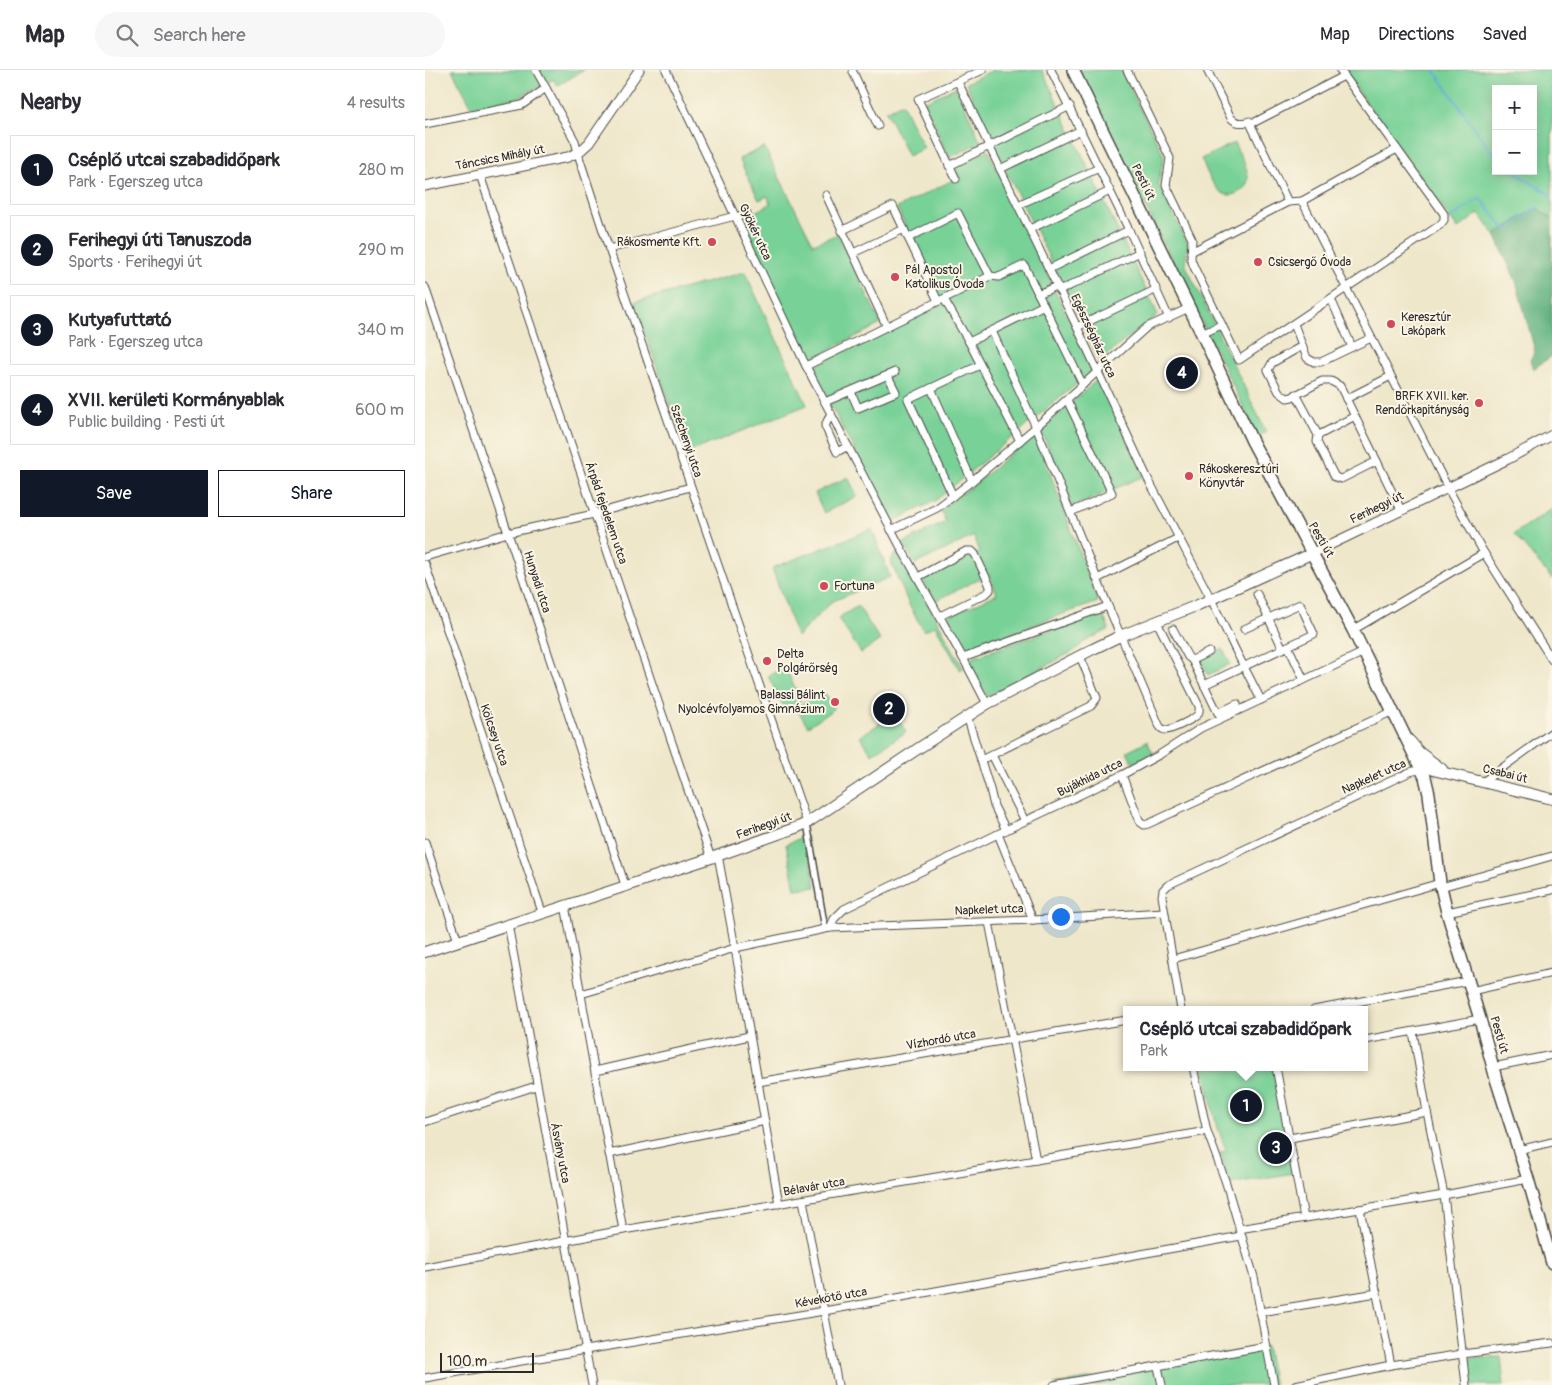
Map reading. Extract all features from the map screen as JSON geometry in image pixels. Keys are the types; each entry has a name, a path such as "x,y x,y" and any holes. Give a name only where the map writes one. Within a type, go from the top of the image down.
{"main road":[{"name":"Pesti út","path":"1073,70 1252,440 1364,652 1389,714 1404,734 1423,769 1447,912 1552,1263"},
{"name":"Ferihegyi út","path":"425,952 714,856 807,823 987,704 1121,636 1211,599 1313,553"},
{"name":"Csabai út","path":"1404,734 1425,757 1451,775"},
{"name":"Csabai út","path":"1423,769 1484,781 1552,799"}],"street":[{"name":"Széchenyi utca","path":"536,70 575,141 579,152 609,249 807,823"},
{"path":"579,152 589,143 639,70"},
{"name":"Gyökér utca","path":"666,70 806,366 891,530 987,704"},
{"path":"956,179 918,100 983,70"},
{"path":"1051,70 1129,230 1169,318"},
{"path":"1127,70 1170,158 1166,185 1192,239 1191,259 1194,267 1239,360 1440,225 1444,214 1342,73 1255,122 1249,121 1241,124 1231,118 1207,70"},
{"path":"853,72 878,126"},
{"name":"Egészségház utca","path":"958,82 1049,268 1147,477 1211,599"},
{"path":"425,124 522,105 546,88"},
{"path":"949,166 1069,106"},
{"path":"1249,121 1288,202"},
{"path":"1000,169 1081,130"},
{"path":"1191,252 1288,202 1302,201 1397,149"},
{"name":"Táncsics Mihály út","path":"425,186 568,157 579,152"},
{"path":"1018,205 1099,168"},
{"name":"Árpád fejedelem utca","path":"480,175 714,856 735,948 779,1204"},
{"path":"1030,229 1110,191"},
{"path":"826,195 887,327"},
{"path":"1302,201 1448,488 1484,553 1552,660"},
{"path":"841,231 893,206 941,300 969,342 1019,441"},
{"path":"609,249 747,213"},
{"path":"908,238 958,213 990,276"},
{"path":"853,253 904,230"},
{"path":"1049,268 1129,230"},
{"path":"1039,294 1058,288 1139,252"},
{"path":"806,366 990,276 999,277 1024,265 1083,385"},
{"name":"Hunyadi utca","path":"425,287 509,533 625,885"},
{"path":"1077,328 1157,289"},
{"path":"1331,299 1352,347"},
{"path":"969,342 1044,305"},
{"path":"891,530 937,508 972,481 1067,400 1147,327 1189,308"},
{"path":"1202,334 1221,324"},
{"path":"1294,324 1307,358 1314,362 1321,362 1371,338"},
{"path":"992,331 1036,427 1108,606 1159,725 1163,730 1169,730 1196,717 1199,706 1157,622"},
{"path":"1301,346 1272,363 1268,370 1279,392 1287,398 1322,381 1331,381 1340,386 1401,510"},
{"path":"953,496 908,399 980,365"},
{"path":"825,402 895,372"},
{"path":"851,392 859,408 896,392 888,376"},
{"path":"1346,399 1391,376"},
{"path":"931,388 972,481"},
{"path":"1296,394 1318,435 1317,442 1335,477 1341,479 1377,461"},
{"path":"1067,400 1112,493 1071,512"},
{"path":"831,413 825,426 837,452 848,446"},
{"path":"1321,434 1355,416"},
{"name":"Ferihegyi út","path":"1313,553 1508,459 1552,434"},
{"path":"425,557 509,533 595,514 691,487"},
{"path":"1097,579 1178,538"},
{"path":"918,577 966,551 972,551 975,554 990,586 990,590 940,616"},
{"path":"1353,630 1484,553"},
{"name":"Kölcsey utca","path":"425,564 543,912"},
{"path":"1257,594 1268,618 1304,680"},
{"path":"1211,599 1261,700"},
{"path":"1204,685 1315,634 1300,604 1244,629"},
{"path":"963,658 1108,606"},
{"path":"1173,629 1188,658 1192,660 1218,713 1237,704"},
{"path":"1192,660 1209,652"},
{"name":"Bujákhida utca","path":"827,928 844,909 1122,775 1159,755 1201,728 1364,652"},
{"path":"981,760 1091,706 1095,702 1097,698 1080,656"},
{"path":"1122,775 1140,822 1144,825 1389,714"},
{"path":"967,716 994,806 1006,830"},
{"path":"1484,781 1552,732"},
{"path":"992,755 1025,821"},
{"name":"Napkelet utca","path":"581,994 735,948 827,928 1033,920 1163,912 1163,890 1168,885 1397,778 1423,769"},
{"path":"807,823 827,928"},
{"path":"998,834 1033,920"},
{"path":"425,842 458,941"},
{"path":"1173,959 1552,856"},
{"path":"1447,912 1552,890"},
{"path":"565,905 623,1230"},
{"path":"1163,912 1180,1006"},
{"path":"989,922 1036,1160"},
{"name":"Ásvány utca","path":"508,924 592,1385"},
{"path":"1340,1006 1552,973"},
{"path":"1368,1040 1480,1019"},
{"name":"Vízhordó utca","path":"758,1082 1123,1021"},
{"path":"1413,1032 1444,1195 1466,1385"},
{"path":"595,1070 749,1036"},
{"path":"1493,1067 1552,1055"},
{"path":"1194,1071 1207,1131 1226,1183 1254,1277 1274,1385"},
{"path":"1277,1071 1304,1218"},
{"path":"425,1122 536,1086"},
{"path":"1290,1138 1427,1112"},
{"path":"609,1154 765,1121"},
{"name":"Bélavár utca","path":"425,1267 623,1230 1207,1131"},
{"path":"1518,1150 1552,1142"},
{"name":"Kévekötő utca","path":"425,1378 824,1311 1240,1232 1304,1218 1528,1179"},
{"path":"803,1200 838,1385"},
{"path":"1361,1209 1391,1365"},
{"path":"1260,1312 1377,1293"},
{"path":"1295,1385 1391,1365 1552,1343"},
{"path":"1054,1385 1266,1346"},
{"path":"1159,1367 1162,1385"}],"green space":[{"path":"452,70 584,70 557,86 554,79 517,98 472,107"},
{"path":"993,70 1042,70 1158,315 1100,361 990,138 966,83"},
{"path":"1079,70 1121,70 1164,156 1158,184 1188,244 1185,264 1266,432 1258,437"},
{"path":"1343,70 1552,70 1552,218 1536,208 1495,235 1479,213 1458,229"},
{"path":"956,87 981,142 949,158 924,102"},
{"path":"902,103 924,148 908,156 886,111"},
{"path":"1234,143 1243,159 1248,181 1241,191 1232,195 1225,194 1215,186 1201,159"},
{"path":"764,147 813,244 838,234 881,324 807,361 742,219 770,204 768,196 759,200 739,159"},
{"path":"988,150 1092,368 1090,373 935,501 892,522 811,368 942,304 897,208 959,177 954,167"},
{"path":"1536,208 1552,218 1552,356 1533,369 1530,360 1535,351 1516,281 1495,235"},
{"path":"745,272 807,405 687,453 634,302"},
{"path":"1099,378 1144,476 1073,507 1041,430"},
{"path":"1035,433 1098,602 963,652 945,618 997,594 989,574 935,601 923,580 980,552 974,536 915,564 903,543 946,522 940,509 974,485"},
{"path":"848,477 857,496 824,513 815,493"},
{"path":"1552,509 1552,579 1514,534"},
{"name":"Fortuna","path":"872,529 890,577 831,602 797,637 772,568"},
{"path":"896,554 902,556 963,668 960,670 935,625 924,631 910,607 891,562"},
{"path":"858,606 880,640 861,653 838,618"},
{"path":"1102,612 1108,630 1084,642 1074,651 987,697 968,661 969,659"},
{"path":"1223,649 1230,664 1208,675 1201,660"},
{"path":"785,667 801,700 785,709 768,676"},
{"path":"823,691 834,709 808,726 796,708"},
{"path":"895,714 906,732 872,754 860,736"},
{"path":"1147,741 1153,753 1133,763 1127,751"},
{"path":"806,836 816,887 795,889 786,844"},
{"path":"1204,1071 1273,1071 1293,1173 1230,1184 1220,1153 1226,1151 1215,1119"},
{"path":"1266,1346 1274,1385 1054,1385"},
{"path":"1501,1357 1504,1385 1470,1385 1466,1366 1469,1359"}],"waterway":[{"path":"1434,70 1492,152"},
{"path":"1519,175 1552,196"},
{"path":"1448,220 1481,199 1507,230 1538,207"}],"place":[{"name":"Rákosmente Kft.","path":"712,242"},
{"name":"Csicsergő Óvoda","path":"1258,262"},
{"name":"Pál Apostol Katolikus Óvoda","path":"895,277"},
{"name":"Keresztúr Lakópark","path":"1391,324"},
{"name":"XVII. kerületi Kormányablak","path":"1182,373"},
{"name":"BRFK XVII. ker. Rendőrkapitányság","path":"1479,403"},
{"name":"Rákoskeresztúri Könyvtár","path":"1189,476"},
{"name":"Fortuna","path":"824,586"},
{"name":"Delta Polgárőrség","path":"767,661"},
{"name":"Balassi Bálint Nyolcévfolyamos Gimnázium","path":"835,702"},
{"name":"Ferihegyi úti Tanuszoda","path":"889,709"},
{"name":"Cséplő utcai szabadidőpark","path":"1246,1106"},
{"name":"Kutyafuttató","path":"1276,1148"}]}
